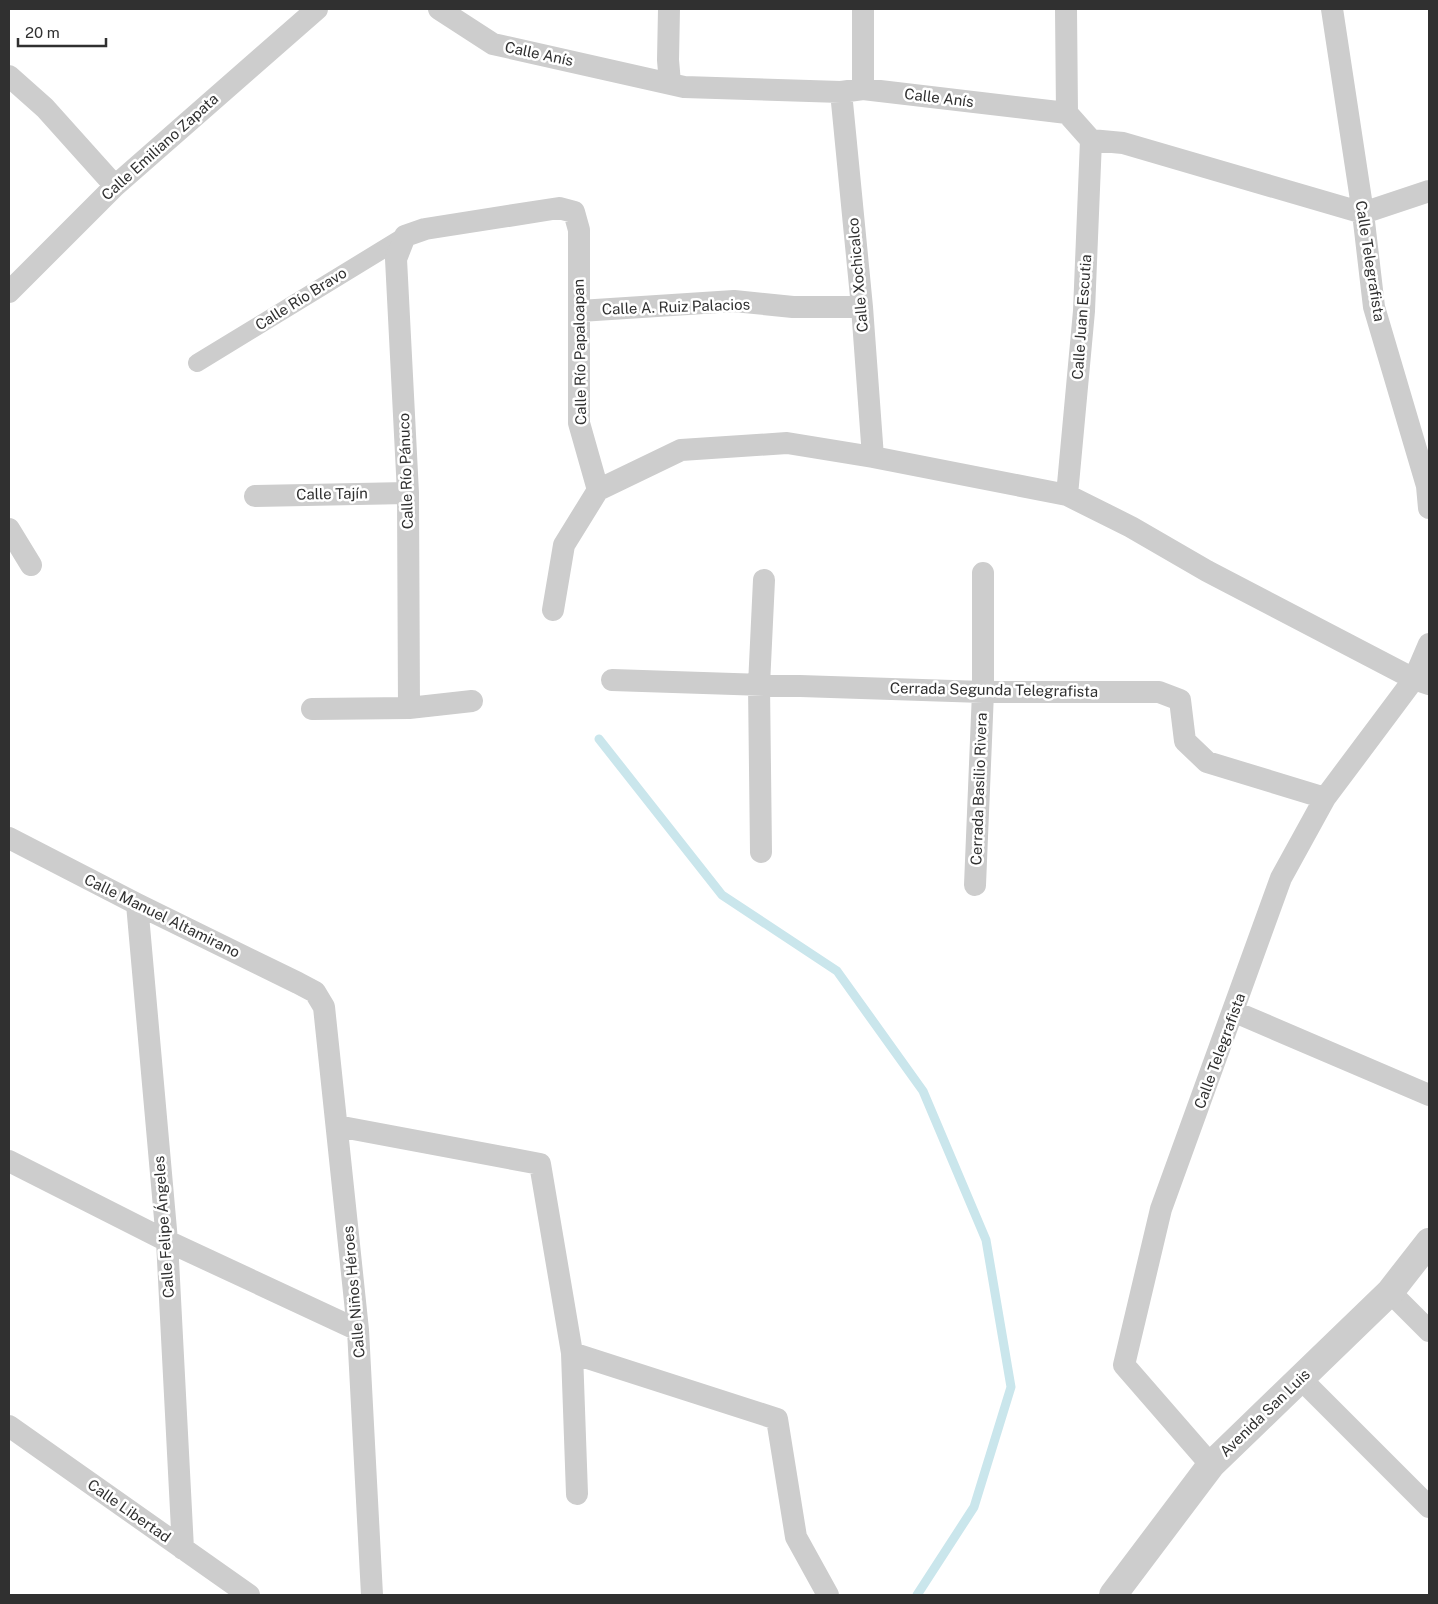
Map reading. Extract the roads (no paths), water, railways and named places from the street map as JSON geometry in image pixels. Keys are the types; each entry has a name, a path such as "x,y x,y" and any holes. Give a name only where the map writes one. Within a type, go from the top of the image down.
{"street":[{"name":"Calle Emiliano Zapata","path":"9,292 116,186 317,9"},
{"name":"Calle Anís","path":"439,9 493,44 684,87 841,92 863,89 1067,113"},
{"path":"669,9 668,60 670,83"},
{"path":"863,9 863,89"},
{"path":"1066,9 1067,113 1091,140 1124,143 1363,213 1429,192"},
{"name":"Calle Telegrafista","path":"1332,9 1363,213 1374,307 1427,486 1429,508"},
{"path":"9,76 45,108 116,186"},
{"name":"Calle Xochicalco","path":"841,92 862,307 873,457"},
{"name":"Calle Juan Escutia","path":"1067,495 1084,312 1091,140"},
{"name":"Calle Río Papaloapan","path":"405,236 425,229 559,208 574,212 580,230 579,423 598,490"},
{"name":"Calle Río Bravo","path":"197,363 405,236"},
{"name":"Calle Río Pánuco","path":"405,236 396,259 408,493 409,708"},
{"name":"Calle A. Ruiz Palacios","path":"580,311 734,301 793,307 862,307"},
{"path":"553,610 564,546 598,490 682,450 787,443 873,457 1067,495 1131,527 1207,572 1418,683"},
{"name":"Calle Tajín","path":"255,496 408,493"},
{"path":"9,529 31,566"},
{"name":"Cerrada Basilio Rivera","path":"975,885 983,692 982,573"},
{"path":"761,852 759,685 764,580"},
{"name":"Calle Telegrafista","path":"1211,1465 1124,1365 1161,1209 1281,878 1326,798 1354,760 1418,683 1429,644"},
{"name":"Cerrada Segunda Telegrafista","path":"612,680 983,692 1159,692 1180,700 1185,741 1207,762 1326,798"},
{"path":"312,709 409,708 472,701"},
{"name":"Calle Manuel Altamirano","path":"9,838 315,992"},
{"name":"Calle Felipe Ángeles","path":"137,904 167,1241 183,1549"},
{"name":"Calle Niños Héroes","path":"315,992 324,1007 358,1330 372,1595"},
{"path":"1234,1012 1429,1095"},
{"path":"337,1126 540,1164 572,1353 577,1494"},
{"path":"9,1161 167,1241 358,1330"},
{"name":"Avenida San Luis","path":"1113,1595 1211,1465 1390,1292 1429,1242"},
{"path":"1390,1292 1429,1331"},
{"path":"572,1353 777,1419 796,1537 828,1595"},
{"path":"1301,1379 1429,1507"},
{"name":"Calle Libertad","path":"9,1426 249,1595"}],"waterway":[{"path":"599,739 722,895 837,971 923,1091 986,1240 1011,1387 974,1507 917,1595"}]}
